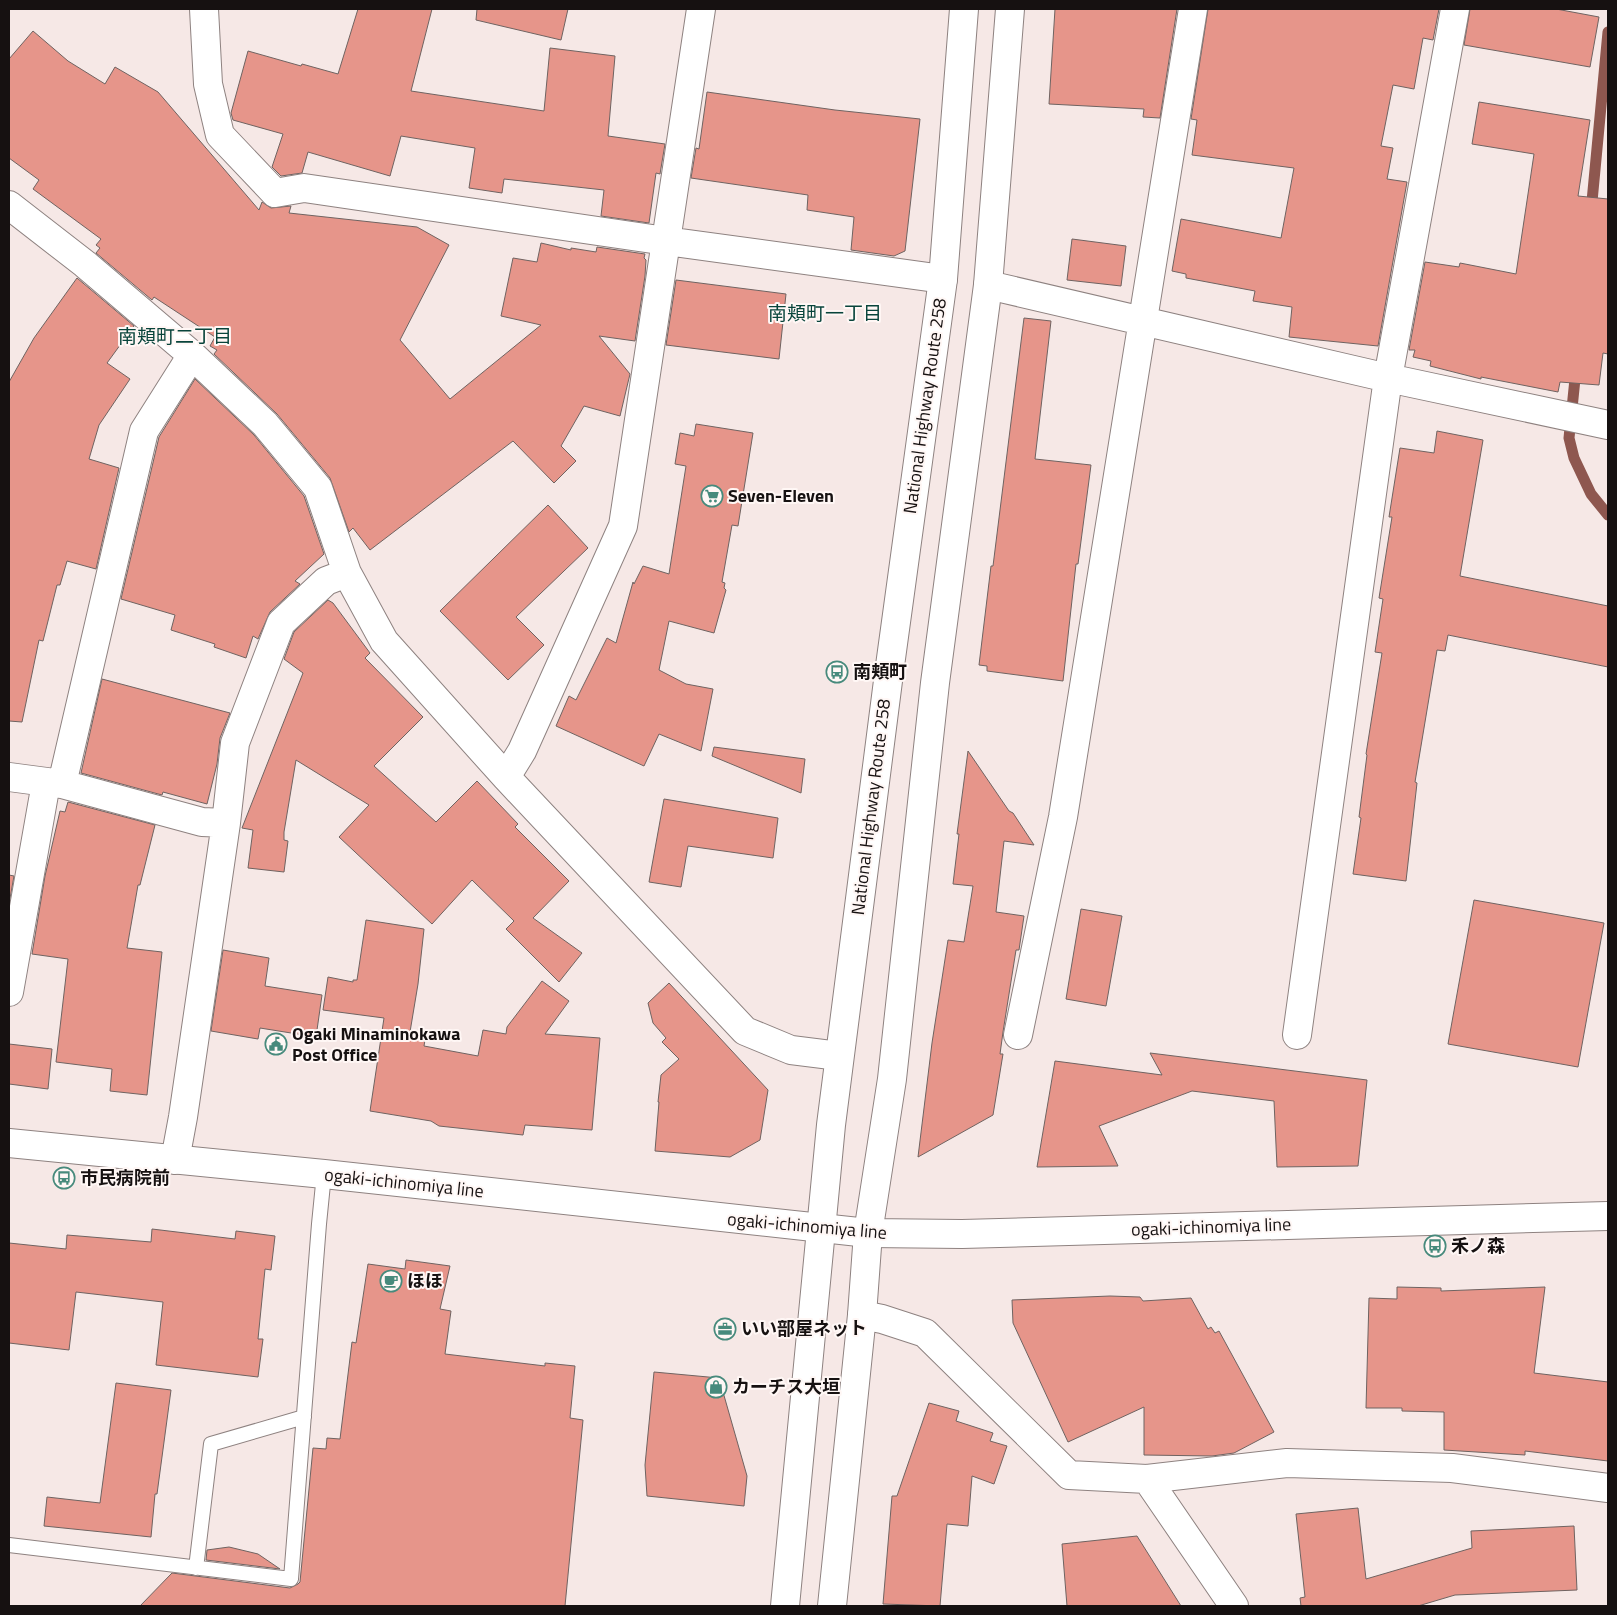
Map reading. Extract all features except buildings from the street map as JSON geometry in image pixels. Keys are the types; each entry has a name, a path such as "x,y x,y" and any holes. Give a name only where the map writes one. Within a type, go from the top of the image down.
{"main road":[{"path":"204,9 208,84 220,135 275,193 304,188 943,279"},
{"path":"506,777 522,752 623,526 701,9"},
{"name":"National Highway Route 258","path":"785,1606 820,1228 839,1056 888,673 943,279 964,9"},
{"path":"832,1606 862,1315 868,1233 892,1079 935,683 988,285 1010,9"},
{"path":"1018,1036 1063,817 1193,9"},
{"path":"1297,1035 1388,378 1455,9"},
{"path":"9,205 85,264 192,355 265,424 318,488 347,573 384,641 506,777 745,1031 791,1050 839,1056"},
{"path":"988,285 1142,319 1388,378 1608,425"},
{"path":"9,992 54,784 144,432 192,355"},
{"path":"175,1160 226,823 235,743 281,623 326,581 347,573"},
{"path":"9,776 54,784 202,822 226,823"},
{"name":"ogaki-ichinomiya line","path":"9,1143 324,1174 868,1233 962,1234 1608,1216"},
{"path":"862,1315 882,1319 925,1333 1069,1475 1147,1479 1287,1463 1452,1468 1608,1488"},
{"path":"1147,1479 1234,1606"}],"lane":[{"path":"9,1545 291,1579 324,1174"},
{"path":"196,1568 211,1444 304,1417"}],"waterway":[{"path":"1591,212 1608,32"},
{"path":"1576,369 1569,438 1574,458 1591,494 1608,515"}],"place":[{"name":"Seven-Eleven","path":"712,496"},
{"name":"南頬町","path":"837,672"},
{"name":"Ogaki Minaminokawa Post Office","path":"276,1044"},
{"name":"市民病院前","path":"64,1178"},
{"name":"禾ノ森","path":"1435,1246"},
{"name":"ほほ","path":"391,1281"},
{"name":"いい部屋ネット","path":"725,1329"},
{"name":"カーチス大垣","path":"716,1387"}],"district":[{"name":"南頬町一丁目","path":"825,313"},
{"name":"南頬町二丁目","path":"175,336"}]}
